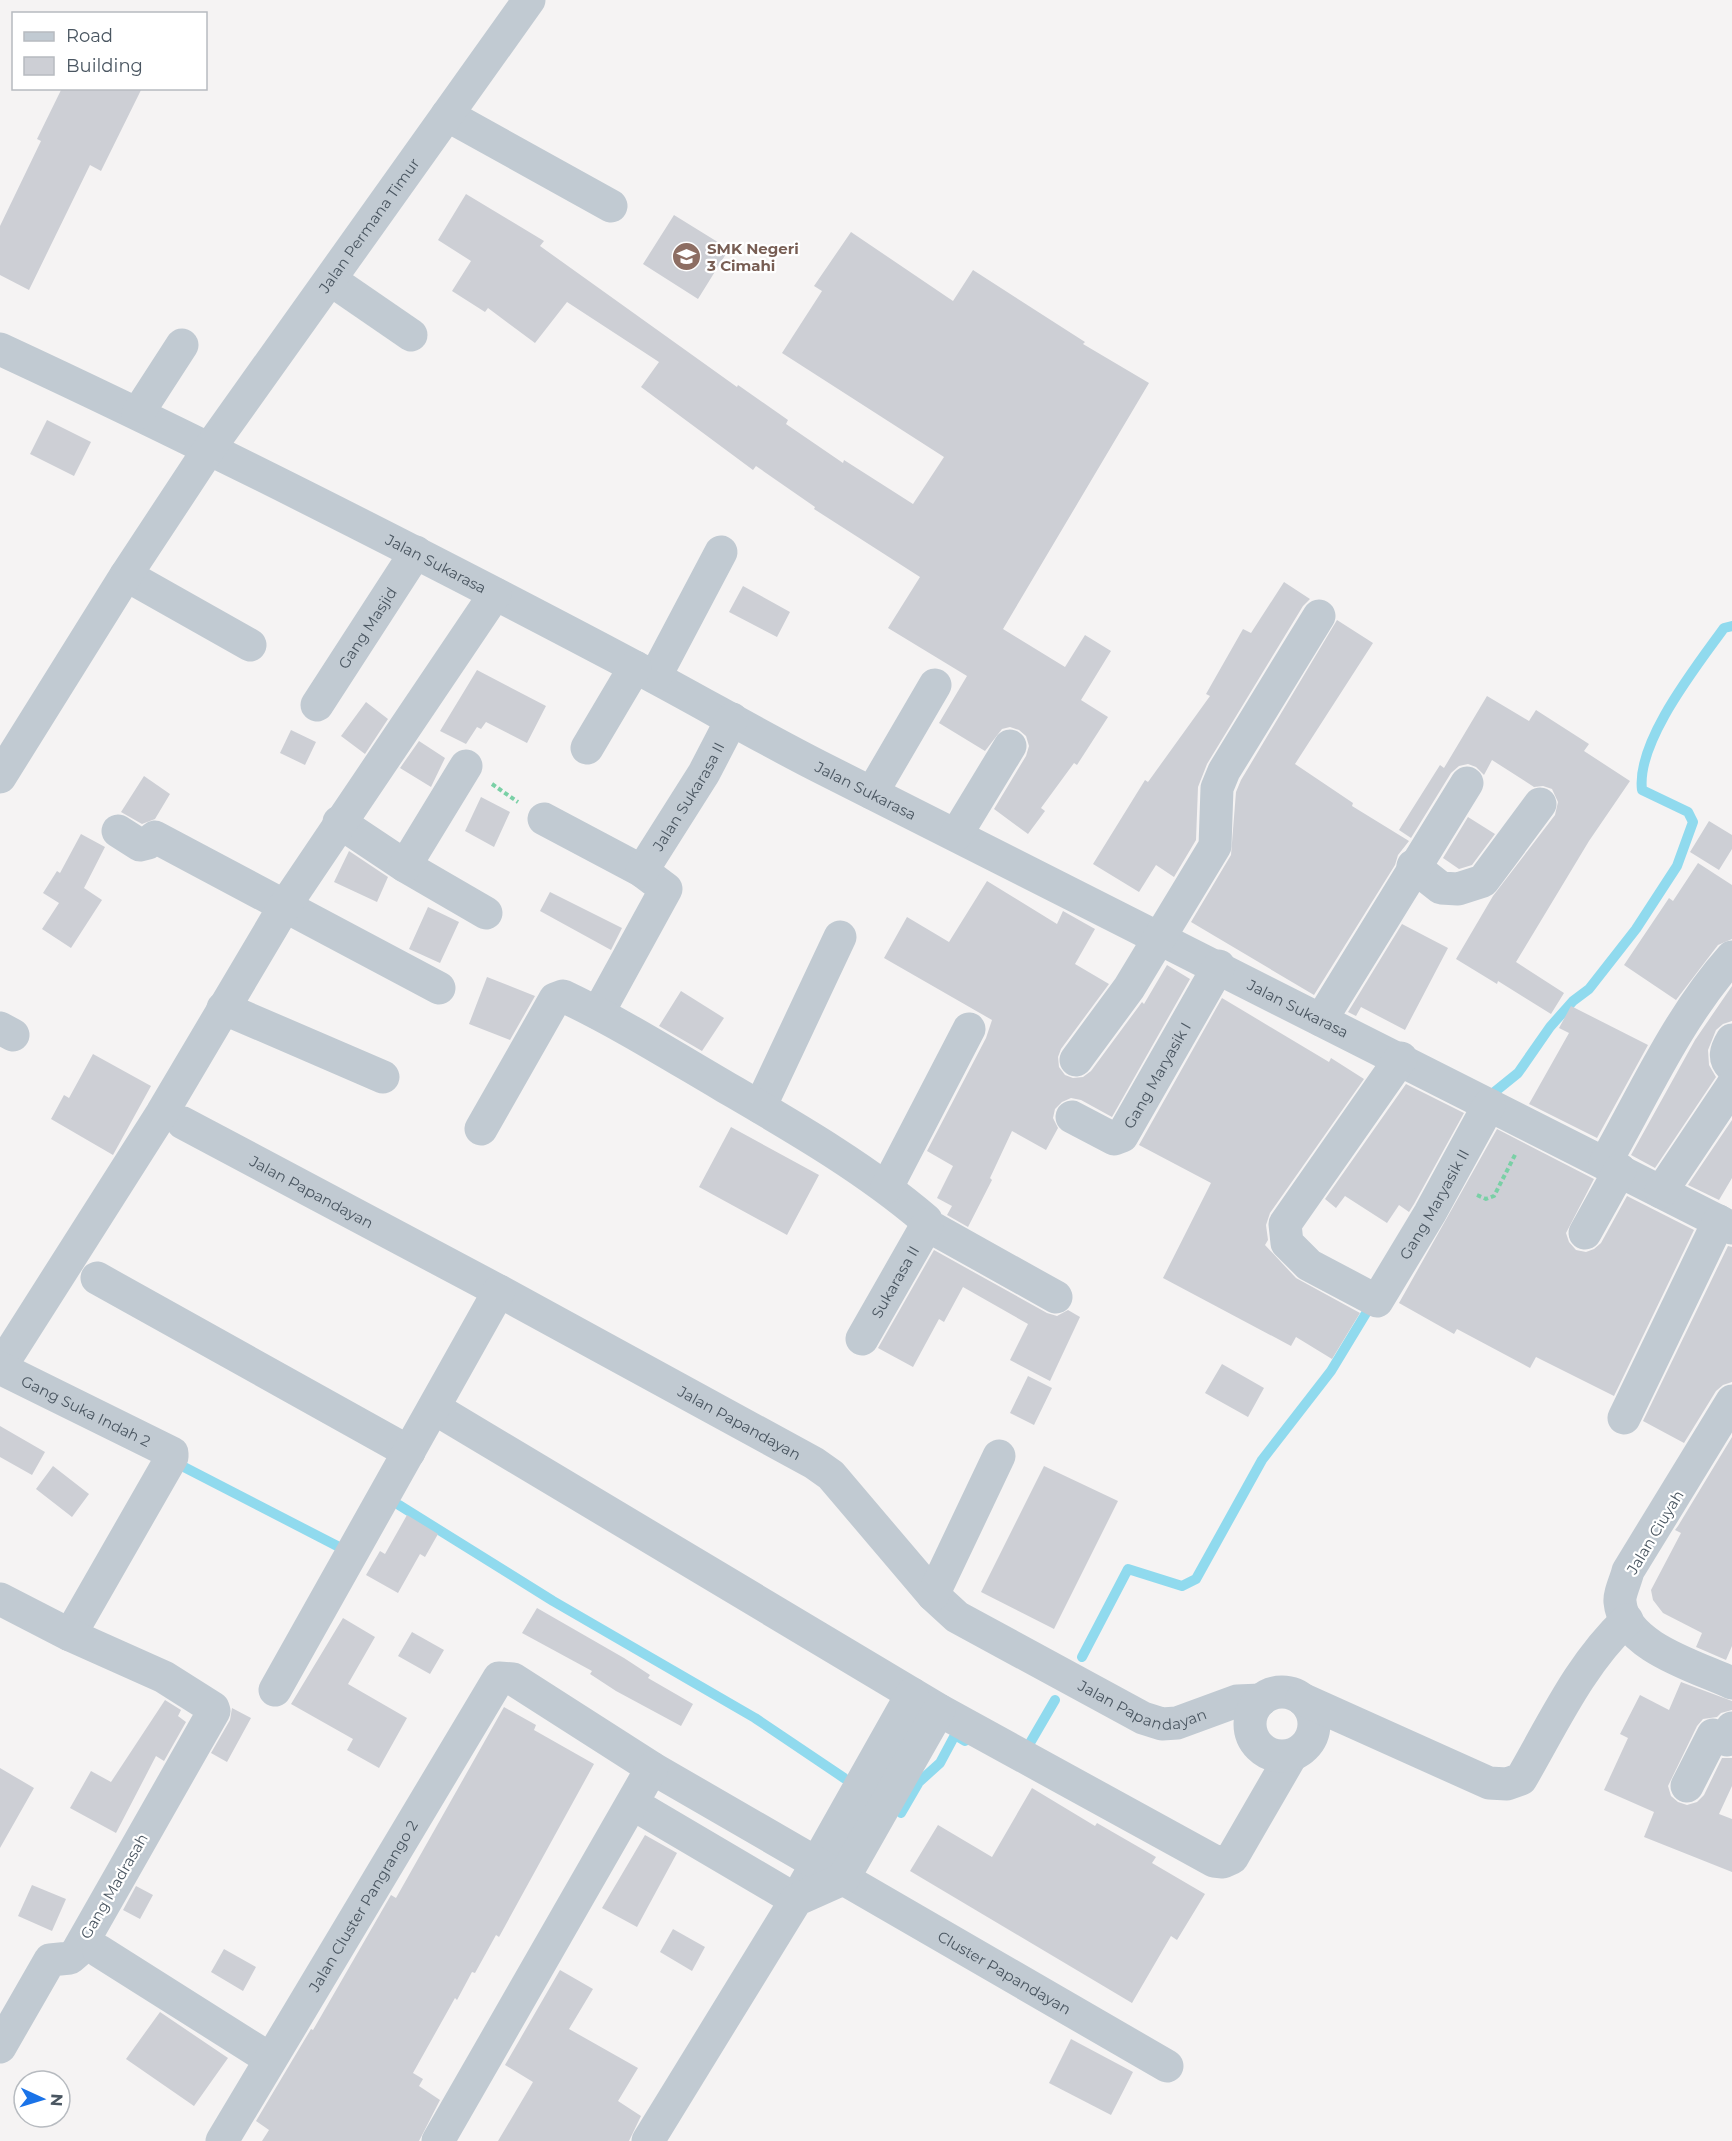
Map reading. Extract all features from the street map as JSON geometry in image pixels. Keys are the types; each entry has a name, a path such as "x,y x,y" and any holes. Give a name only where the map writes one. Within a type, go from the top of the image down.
{"street":[{"name":"Jalan Permana Timur","path":"0,777 126,575 209,449 529,0"},
{"path":"447,115 611,206"},
{"path":"331,280 411,335"},
{"path":"138,413 182,345"},
{"name":"Jalan Sukarasa","path":"0,350 138,413 416,552 872,793 1158,938 1219,966 1725,1224"},
{"name":"Gang Masjid","path":"317,705 416,552"},
{"path":"587,748 645,672 721,552"},
{"path":"126,575 250,645"},
{"path":"0,1368 162,1113 223,1008 339,822 495,594"},
{"path":"1076,1060 1129,988 1215,846 1217,788 1224,771 1319,616"},
{"path":"872,793 935,685"},
{"name":"Jalan Sukarasa II","path":"642,871 704,773 732,719"},
{"path":"956,835 1010,746"},
{"path":"405,866 466,766"},
{"path":"1321,1020 1413,866 1467,783"},
{"path":"1413,866 1441,888 1458,889 1483,881 1540,804"},
{"path":"544,819 665,885 666,892 598,1013"},
{"path":"339,822 405,866 486,913"},
{"path":"118,831 140,845 148,843 155,837 205,862 284,908 439,988"},
{"path":"760,1107 840,937"},
{"path":"1585,1233 1612,1167 1666,1053 1714,976 1732,957"},
{"name":"Gang Maryasik I","path":"1072,1118 1114,1139 1122,1136 1219,966"},
{"path":"481,1129 555,999 563,996 598,1013 760,1107 887,1187 926,1220 927,1225 1056,1297"},
{"path":"223,1008 383,1077"},
{"path":"887,1187 969,1029"},
{"path":"1732,1040 1726,1053 1726,1059 1732,1067"},
{"name":"Gang Maryasik II","path":"1401,1058 1285,1224 1287,1243 1309,1264 1377,1301 1430,1213 1448,1176 1489,1105"},
{"path":"1661,1192 1732,1086"},
{"name":"Jalan Papandayan","path":"183,1123 500,1291 814,1462 831,1475 933,1595 957,1617 1143,1718 1162,1724 1177,1723 1237,1701 1261,1700"},
{"path":"1624,1418 1725,1224"},
{"name":"Sukarasa II","path":"862,1339 927,1225"},
{"path":"97,1278 409,1452"},
{"path":"275,1690 500,1291"},
{"name":"Gang Suka Indah 2","path":"0,1368 172,1453 172,1457 70,1635"},
{"name":"Jalan Ciuyah","path":"1627,1620 1619,1602 1629,1571 1732,1401"},
{"path":"434,1408 926,1702 1214,1861 1222,1862 1232,1858 1291,1756 1308,1744 1313,1736 1314,1716 1302,1699"},
{"path":"933,1595 999,1456"},
{"path":"0,1599 70,1635"},
{"path":"1291,1756 1270,1755 1260,1749 1254,1741 1250,1719 1261,1700 1268,1695 1286,1692 1489,1783 1507,1784 1521,1779 1588,1663 1605,1641 1627,1620 1655,1649 1732,1683"},
{"name":"Gang Madrasah","path":"0,2047 50,1960 70,1958 77,1952 214,1711 213,1708 164,1677 70,1635"},
{"name":"Jalan Cluster Pangrango 2","path":"222,2141 499,1677 507,1677"},
{"name":"Cluster Papandayan","path":"507,1677 652,1768 1167,2066"},
{"path":"648,2141 796,1900 830,1871 926,1702"},
{"path":"1687,1786 1713,1735 1726,1740 1732,1728"},
{"path":"438,2141 652,1768"},
{"path":"633,1804 796,1900"},
{"path":"99,1951 270,2059"}],"path":[{"path":"1448,1176 1482,1198 1494,1196 1530,1126"}],"building":[{"path":"61,90 141,90 101,171 90,165 29,290 0,275 0,226 41,141 37,139"},
{"path":"466,194 544,241 540,246 737,387 738,385 788,420 786,424 843,463 844,460 913,504 944,457 782,353 822,291 814,286 851,232 953,301 973,270 1085,342 1083,344 1149,383 1003,629 1065,667 1085,635 1111,651 1081,700 1108,717 1077,765 1074,763 1041,808 1045,811 1028,834 994,809 1026,756 1029,746 1026,736 1010,727 1002,729 985,751 939,723 967,676 888,628 920,577 814,509 815,507 756,466 753,470 641,387 659,362 567,302 535,343 488,308 485,312 452,291 471,261 438,240"},
{"name":"SMK Negeri 3 Cimahi","path":"674,215 729,249 698,299 643,264"},
{"path":"47,420 91,442 74,476 30,454"},
{"path":"1284,582 1310,599 1303,606 1207,764 1198,787 1196,840 1174,877 1156,865 1139,892 1093,864 1145,780 1148,782 1210,696 1206,694 1243,629 1251,633"},
{"path":"743,586 790,612 777,637 729,612"},
{"path":"1337,620 1373,643 1295,764 1353,803 1352,806 1409,841 1398,855 1395,865 1314,995 1191,922 1231,855 1236,792 1241,780"},
{"path":"477,670 546,706 527,743 486,722 481,729 477,727 466,744 440,731"},
{"path":"1487,696 1529,721 1536,710 1589,744 1584,751 1630,781 1589,841 1516,962 1564,993 1551,1014 1498,981 1497,984 1456,959 1493,896 1555,815 1558,802 1552,789 1543,786 1534,787 1492,760 1484,775 1476,767 1468,764 1459,766 1451,773 1411,838 1399,830 1440,765 1444,768"},
{"path":"366,702 388,719 365,754 341,736"},
{"path":"291,730 316,742 305,765 280,753"},
{"path":"419,741 445,758 431,787 400,768"},
{"path":"144,776 170,794 155,819 142,824 121,812"},
{"path":"481,797 510,812 494,847 465,831"},
{"path":"1468,817 1495,834 1472,865 1459,869 1443,858"},
{"path":"1709,821 1732,835 1732,849 1719,870 1690,852"},
{"path":"81,834 105,847 84,888 102,900 71,948 42,929 59,903 43,893 57,871 60,873"},
{"path":"349,851 388,877 377,902 334,882"},
{"path":"1698,863 1732,885 1732,939 1718,945 1676,1000 1624,965 1669,898 1673,901"},
{"path":"987,881 1057,924 1063,911 1095,929 1075,964 1109,984 1061,1049 1058,1057 1059,1067 1065,1075 1073,1078 1083,1077 1091,1071 1142,1002 1144,1004 1167,965 1190,979 1112,1117 1081,1100 1071,1098 1062,1102 1055,1109 1053,1118 1058,1128 1046,1150 1012,1131 990,1178 992,1180 968,1227 947,1215 952,1206 937,1198 953,1166 927,1151 986,1038 992,1020 884,958 907,917 949,942"},
{"path":"550,892 622,928 611,950 540,911"},
{"path":"428,907 459,922 440,963 409,949"},
{"path":"1402,924 1448,948 1405,1030 1361,1007 1356,1016 1348,1012"},
{"path":"487,977 535,996 510,1040 469,1024"},
{"path":"1732,986 1732,1021 1716,1030 1708,1050 1709,1065 1716,1077 1655,1168 1631,1155 1695,1040"},
{"path":"681,991 724,1018 702,1051 659,1026"},
{"path":"1222,998 1329,1062 1331,1058 1364,1079 1270,1213 1266,1225 1268,1240 1265,1245 1296,1278 1360,1313 1332,1359 1296,1337 1291,1346 1163,1278 1211,1183 1139,1145"},
{"path":"1571,1006 1648,1045 1597,1138 1529,1104 1569,1033 1559,1028"},
{"path":"93,1054 151,1086 113,1155 51,1119 64,1095 69,1098"},
{"path":"1406,1084 1464,1113 1414,1204 1409,1212 1399,1205 1387,1223 1345,1196 1336,1208 1325,1199"},
{"path":"1732,1120 1732,1178 1719,1200 1688,1185"},
{"path":"731,1127 819,1175 787,1235 699,1187"},
{"path":"1497,1129 1594,1179 1566,1233 1569,1242 1576,1250 1586,1252 1601,1243 1627,1196 1694,1230 1614,1396 1536,1357 1530,1368 1457,1329 1454,1334 1399,1303"},
{"path":"1728,1246 1732,1247 1732,1382 1716,1391 1684,1443 1643,1421"},
{"path":"934,1250 1047,1313 1057,1316 1068,1310 1080,1317 1050,1381 1010,1360 1028,1324 963,1287 944,1322 939,1319 913,1367 878,1348"},
{"path":"1222,1364 1264,1388 1248,1417 1205,1393"},
{"path":"1028,1376 1052,1388 1034,1425 1010,1413"},
{"path":"0,1426 45,1452 32,1475 0,1457"},
{"path":"1732,1437 1732,1646 1726,1660 1696,1647 1702,1633 1663,1613 1653,1600 1651,1590 1681,1533 1675,1530"},
{"path":"53,1466 89,1494 72,1517 36,1489"},
{"path":"1044,1466 1118,1501 1054,1629 981,1592"},
{"path":"407,1515 438,1534 425,1557 420,1554 398,1593 366,1575 380,1551 385,1554"},
{"path":"537,1608 624,1658 650,1675 648,1678 693,1704 681,1726 616,1691 590,1674 592,1671 522,1633"},
{"path":"343,1618 375,1637 348,1684 407,1718 379,1768 347,1750 353,1739 291,1704"},
{"path":"412,1632 444,1650 430,1674 398,1656"},
{"path":"1681,1682 1732,1701 1732,1710 1721,1713 1717,1717 1703,1719 1697,1726 1668,1786 1671,1796 1678,1802 1687,1805 1697,1802 1704,1795 1722,1758 1732,1758 1732,1786 1719,1814 1732,1819 1732,1872 1644,1837 1654,1812 1604,1790 1628,1738 1620,1734 1640,1695 1669,1710"},
{"path":"165,1700 181,1710 178,1716 186,1722 164,1761 156,1756 116,1833 70,1808 91,1771 111,1782"},
{"path":"504,1707 536,1725 534,1730 594,1764 499,1937 496,1935 475,1973 472,1972 457,2000 455,1998 413,2073 423,2079 419,2086 440,2100 419,2141 262,2141 269,2130 256,2121 311,2029 313,2030 391,1895 396,1898"},
{"path":"232,1708 251,1718 227,1762 211,1753 230,1720"},
{"path":"0,1768 34,1788 0,1848"},
{"path":"1032,1788 1095,1826 1097,1823 1156,1857 1152,1863 1205,1894 1177,1940 1171,1936 1132,2003 910,1871 938,1825 992,1857"},
{"path":"645,1835 677,1853 637,1927 602,1908"},
{"path":"32,1885 66,1899 52,1931 18,1916"},
{"path":"136,1886 153,1895 140,1919 123,1910"},
{"path":"673,1929 705,1947 692,1971 660,1952"},
{"path":"224,1949 256,1967 243,1991 211,1972"},
{"path":"560,1970 593,1989 569,2029 638,2068 618,2101 641,2116 629,2141 498,2141 533,2082 505,2065"},
{"path":"160,2012 228,2058 194,2106 126,2059"},
{"path":"1071,2039 1133,2072 1111,2115 1049,2083"}],"waterway":[{"path":"1492,1094 1518,1073 1550,1027 1573,1001 1589,989 1636,929 1677,866 1693,822 1688,812 1642,790 1643,771 1648,750 1670,706 1724,628 1732,626"},
{"path":"1082,1657 1128,1569 1182,1586 1196,1579 1262,1460 1331,1371 1371,1305"},
{"path":"182,1466 343,1549 346,1543"},
{"path":"399,1505 553,1601 755,1718 844,1778"},
{"path":"1030,1743 1055,1700"},
{"path":"901,1813 919,1782 940,1763 955,1735 965,1741"}],"place":[{"name":"SMK Negeri 3 Cimahi","path":"686,257"}]}
